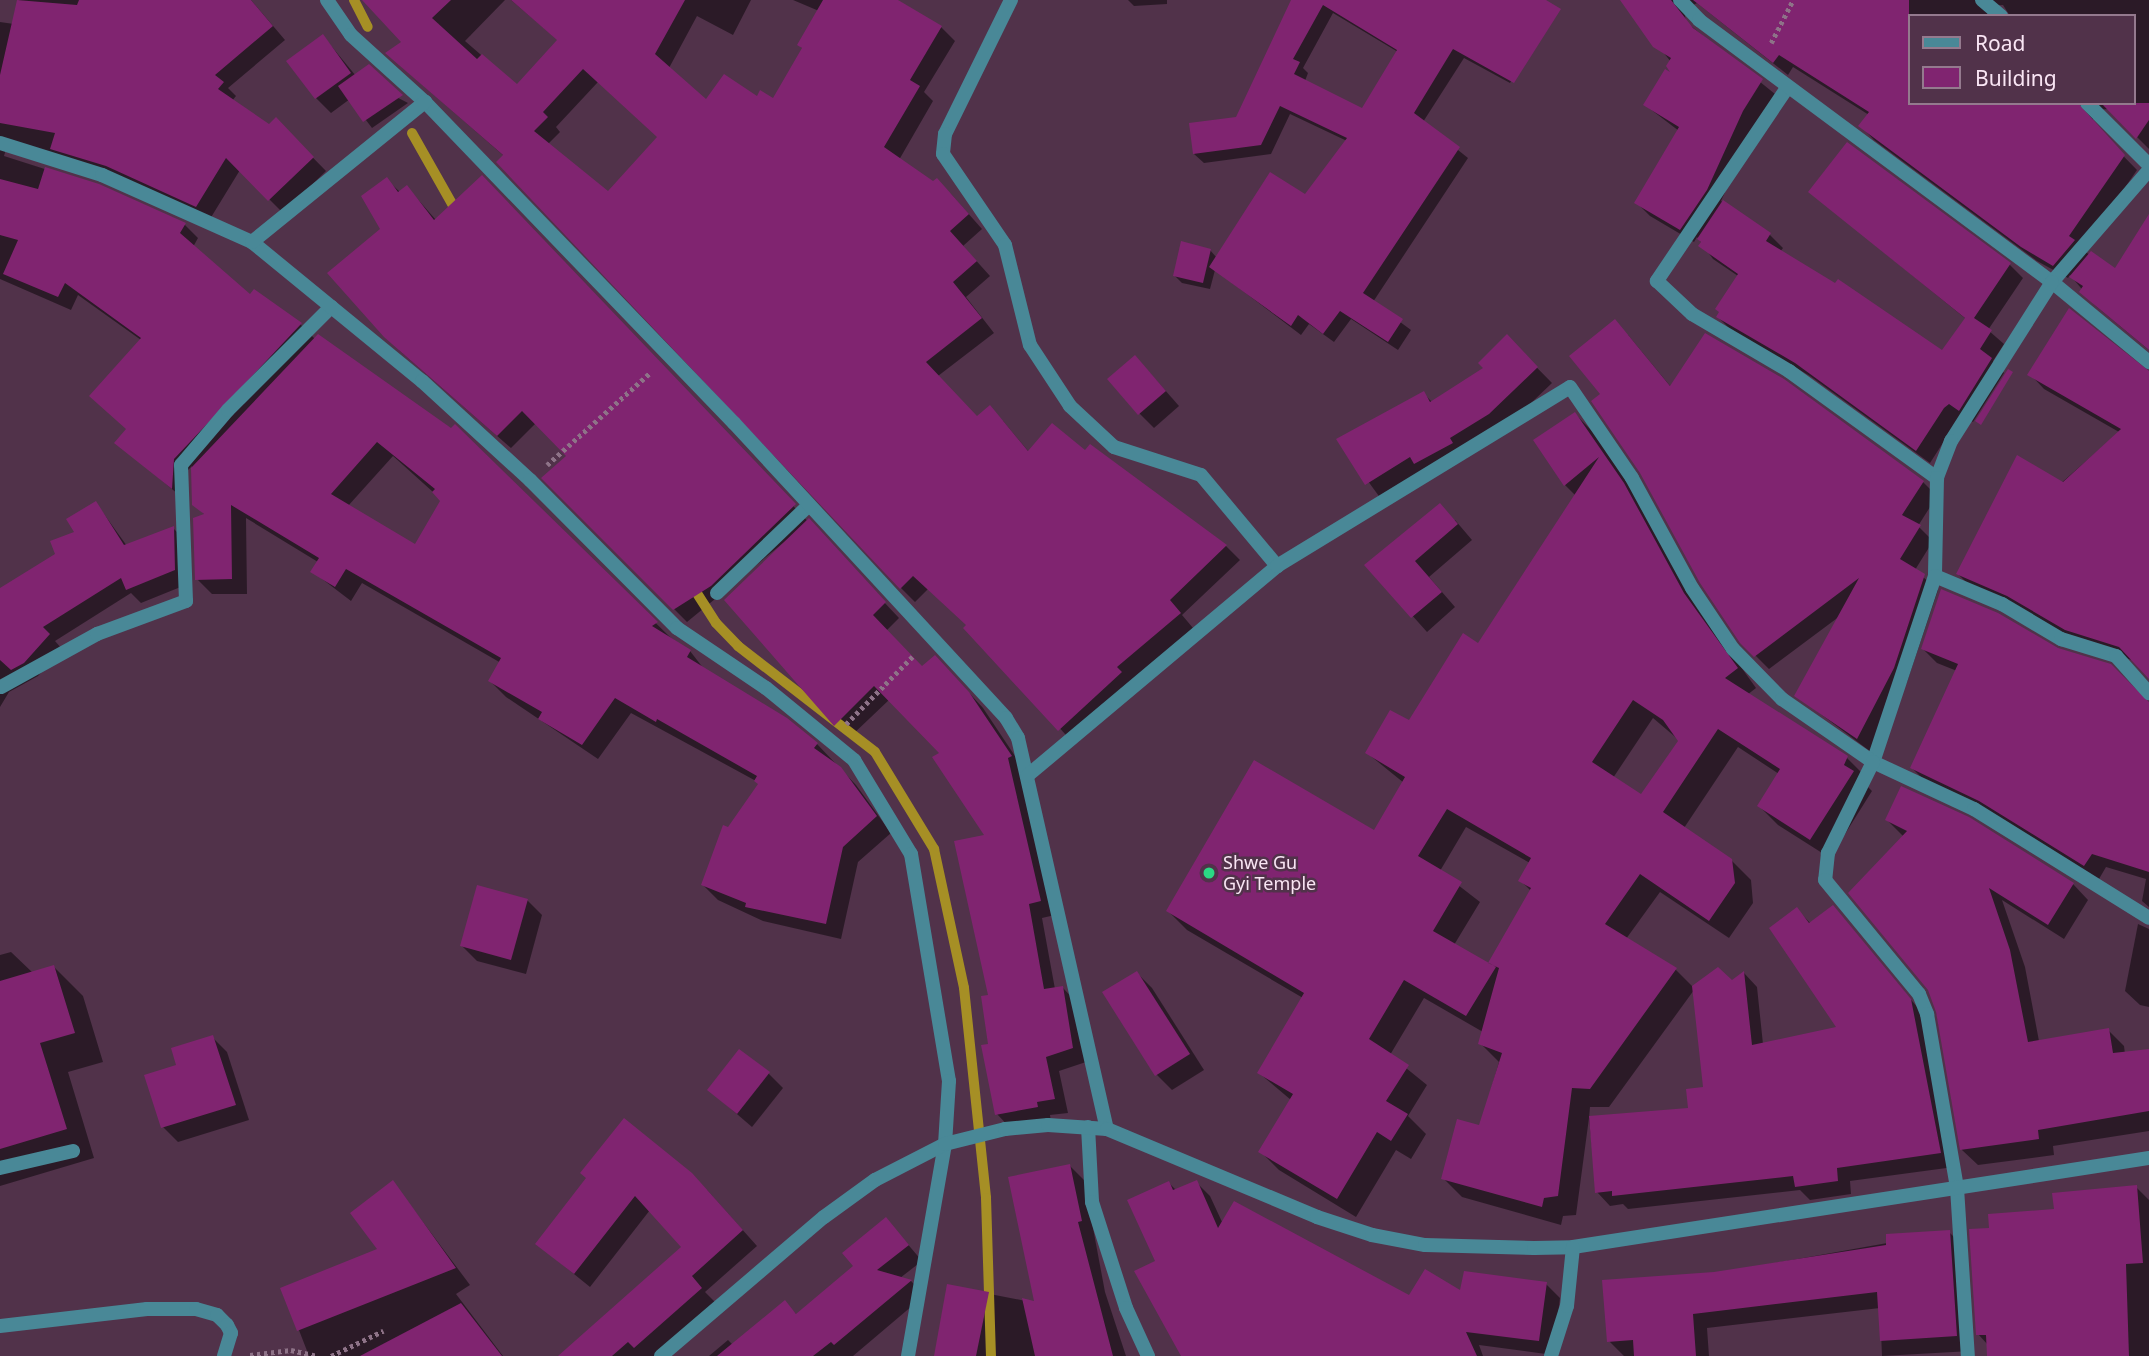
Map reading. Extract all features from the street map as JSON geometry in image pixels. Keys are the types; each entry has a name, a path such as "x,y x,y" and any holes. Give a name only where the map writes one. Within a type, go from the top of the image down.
{"street":[{"path":"327,0 351,35 425,102 669,356 1006,718 1018,738 1107,1129"},
{"path":"1011,0 945,134 943,153 1005,245 1030,345 1070,406 1114,447 1200,475 1277,566"},
{"path":"1680,0 1787,88 2052,282 2149,362"},
{"path":"1982,0 1999,14"},
{"path":"1787,88 1657,281 1692,314 1789,371 1937,478"},
{"path":"252,242 425,102"},
{"path":"1968,1356 1957,1188 1927,1014 1919,994 1825,880 1828,853 1873,762 1935,576 1937,478 1951,441 2052,282 2149,168 2089,105"},
{"path":"0,143 102,175 252,242 530,480 677,628 766,688 854,760 911,854 949,1081 945,1144 908,1356"},
{"path":"1,687 97,634 186,601 181,465 228,410 331,307"},
{"path":"1027,776 1277,566 1570,387 1632,478 1692,588 1733,649 1782,699 1873,762 1974,809 2149,918"},
{"path":"717,593 809,505"},
{"path":"1935,576 2001,604 2061,639 2116,656 2149,692"},
{"path":"1088,1127 1092,1202 1126,1308 1148,1356"},
{"path":"661,1356 824,1217 885,1175 945,1144 1004,1129 1107,1129 1317,1217 1373,1235 1425,1245 1573,1247 2149,1158"},
{"path":"0,1168 73,1151"},
{"path":"1551,1356 1566,1306 1573,1247"},
{"path":"0,1325 148,1309 196,1309 216,1315 227,1325 231,1333 224,1356"}],"path":[{"path":"1759,66 1793,0"},
{"path":"530,480 669,356"},
{"path":"854,714 932,637"},
{"path":"331,1356 383,1332"},
{"path":"246,1355 291,1350 318,1356"}],"building":[{"path":"17,0 77,5 79,0 251,0 273,26 215,75 224,82 218,89 269,124 276,117 314,157 268,201 226,158 196,207 106,166 50,149 55,133 0,123 0,75"},
{"path":"362,0 451,0 432,18 477,59 482,54 517,84 557,40 511,0 685,0 655,54 706,99 724,74 757,96 760,90 773,98 802,48 797,45 823,0 898,0 942,26 910,80 920,86 884,147 933,181 937,178 969,214 950,231 977,261 953,282 982,318 926,362 977,416 990,405 1028,451 1052,423 1085,450 1090,444 1227,545 1170,600 1181,613 1117,667 1122,672 1058,731 963,628 966,625 913,576 900,589 496,162 503,155 385,53 401,42","holes":["583,69 657,137 608,191 534,131 548,117 543,112"]},
{"path":"1291,0 1546,0 1561,9 1514,83 1453,49 1414,113 1460,147 1363,293 1403,319 1388,342 1340,311 1323,334 1298,315 1291,326 1209,267 1270,172 1305,194 1347,138 1280,106 1261,145 1193,154 1189,123 1236,117","holes":["1323,5 1397,50 1362,108 1294,74 1300,62 1293,59"]},
{"path":"1620,0 1671,0 1693,28 1763,79 1743,111 1707,190 1680,230 1634,203 1679,127 1643,105 1665,69 1670,72 1666,66 1671,58 1653,47"},
{"path":"1693,0 1909,0 1908,105 2080,105 2125,155 2069,236 2075,240 2053,266 2021,247 1858,126 1869,112 1779,55 1773,63"},
{"path":"323,34 351,73 315,99 286,61"},
{"path":"369,64 403,95 363,122 338,86"},
{"path":"2149,103 2149,120 2136,139 2103,105"},
{"path":"1847,142 2011,263 1974,318 1992,330 1980,349 1992,358 1959,411 1949,404 1944,408 1916,451 1795,363 1716,317 1719,312 1715,309 1738,274 1698,246 1701,242 1697,239 1723,200 1771,233 1766,241 1835,283 1838,279 1942,350 1965,318 1808,192"},
{"path":"45,167 99,184 186,223 180,233 250,294 254,289 302,323 174,459 172,489 114,443 126,429 89,396 141,338 65,283 58,297 3,274 18,240 0,235 0,179 38,189"},
{"path":"482,175 796,504 711,586 673,610 541,478 566,456 522,411 497,436 384,337 327,273 380,229 361,196 387,177 398,192 407,185 434,220"},
{"path":"2149,214 2149,350 2079,292 2083,286 2069,277 2091,251 2115,268"},
{"path":"1181,241 1211,249 1203,283 1173,276"},
{"path":"2069,308 2149,371 2149,679 2119,647 2065,630 2007,596 1956,574 2017,455 2063,482 2121,429 2027,375"},
{"path":"1615,319 1670,386 1705,333 1784,379 1924,481 1902,515 1921,525 1900,559 1925,574 1894,668 1857,739 1794,696 1859,578 1754,657 1740,643 1700,583 1640,473 1591,401 1600,394 1569,356"},
{"path":"318,334 451,428 455,424 658,622 652,626 691,650 687,657 787,718 818,743 814,748 841,767 877,816 843,847 826,924 745,907 746,903 701,885 723,825 728,827 758,784 754,781 757,776 657,719 656,722 615,698 582,745 538,719 542,712 488,681 501,658 346,569 335,587 310,572 319,558 231,505 232,579 195,580 193,518 204,514 192,505 191,468","holes":["377,442 435,489 432,492 440,501 415,544 331,494"]},
{"path":"1507,334 1538,367 1489,414 1450,438 1453,443 1414,464 1410,457 1365,485 1336,439 1424,391 1430,402 1483,368 1478,363"},
{"path":"1135,355 1166,391 1138,415 1107,379"},
{"path":"2008,369 2013,372 1981,425 1975,421"},
{"path":"1575,412 1624,483 1684,593 1738,668 1725,678 1848,756 1844,765 1854,771 1810,840 1757,806 1780,769 1718,729 1663,812 1732,859 1735,883 1709,921 1640,874 1605,924 1677,968 1590,1089 1572,1088 1558,1196 1544,1198 1542,1207 1441,1179 1457,1119 1479,1125 1502,1053 1478,1044 1499,968 1493,965 1496,967 1466,1016 1404,980 1369,1039 1409,1065 1386,1101 1408,1114 1391,1141 1377,1132 1337,1199 1258,1152 1293,1094 1257,1073 1304,993 1166,911 1254,760 1374,830 1405,777 1365,753 1390,710 1409,720 1463,633 1478,643 1599,457 1564,486 1533,440","holes":["1633,700 1663,720 1678,741 1641,794 1592,762","1447,809 1531,858 1518,881 1531,888 1488,963 1433,931 1462,882 1418,856"]},
{"path":"96,501 124,545 174,526 175,570 126,590 121,578 43,627 50,634 24,663 11,670 0,660 0,588 55,554 50,541 74,532 66,519"},
{"path":"1440,503 1458,524 1415,561 1442,592 1411,618 1364,565"},
{"path":"809,518 886,602 873,615 922,666 935,655 969,692 1012,756 1008,758 1041,901 1029,904 1044,989 1063,986 1073,1048 1046,1057 1055,1099 1037,1102 1038,1107 995,1115 981,1045 988,1044 981,996 988,995 954,841 984,835 932,757 939,753 874,686 834,726 724,600"},
{"path":"1941,589 1998,613 2058,648 2111,664 2149,702 2149,872 2092,854 2084,866 1979,801 1910,768 1958,664 1921,649"},
{"path":"1901,786 1969,817 2074,883 2048,925 1989,888 2010,950 2028,1042 2109,1028 2113,1053 2149,1049 2149,1111 2038,1130 2039,1139 1960,1150 1936,1012 1928,990 1848,893 1907,831 1885,820"},
{"path":"477,885 528,899 511,960 460,946"},
{"path":"1833,905 1911,999 1941,1153 1837,1168 1838,1181 1795,1187 1793,1176 1612,1196 1612,1191 1595,1193 1589,1116 1688,1108 1686,1089 1703,1087 1692,986 1718,967 1732,980 1744,971 1752,1045 1836,1027 1769,928 1797,907 1809,923"},
{"path":"54,965 75,1033 40,1043 67,1129 0,1149 0,981"},
{"path":"1137,971 1190,1054 1155,1076 1102,992"},
{"path":"213,1035 236,1105 161,1128 144,1075 176,1065 171,1048"},
{"path":"739,1049 770,1072 737,1114 707,1090"},
{"path":"624,1118 692,1173 743,1230 692,1276 702,1288 634,1348 628,1342 612,1356 558,1356 681,1247 635,1196 574,1274 535,1244 586,1178 580,1173"},
{"path":"1070,1164 1082,1221 1078,1222 1113,1356 1035,1356 1022,1298 1034,1301 1008,1177"},
{"path":"393,1180 456,1268 297,1331 280,1288 377,1249 350,1213"},
{"path":"1197,1180 1218,1228 1234,1201 1409,1295 1425,1269 1460,1290 1464,1271 1547,1282 1539,1341 1466,1332 1477,1356 1181,1356 1134,1271 1155,1261 1127,1200 1169,1181 1173,1190"},
{"path":"2137,1185 2143,1263 2126,1264 2129,1356 1987,1356 1986,1335 1976,1335 1969,1229 1989,1228 1988,1214 2054,1209 2052,1193"},
{"path":"886,1217 909,1245 877,1270 912,1280 834,1345 831,1342 813,1356 717,1356 785,1300 796,1314 853,1266 842,1253"},
{"path":"1950,1230 1957,1336 1880,1341 1877,1292 1693,1314 1696,1356 1634,1356 1633,1340 1607,1342 1602,1280 1714,1272 1886,1245 1886,1234"},
{"path":"947,1284 989,1292 976,1356 934,1356"},
{"path":"461,1303 502,1356 360,1356"}],"waterway":[{"path":"354,0 368,27"},
{"path":"412,133 459,216"},
{"path":"691,584 716,623 738,646 875,752 934,849 964,988 986,1198 991,1356"}],"place":[{"name":"Shwe Gu Gyi Temple","path":"1209,873"}]}
